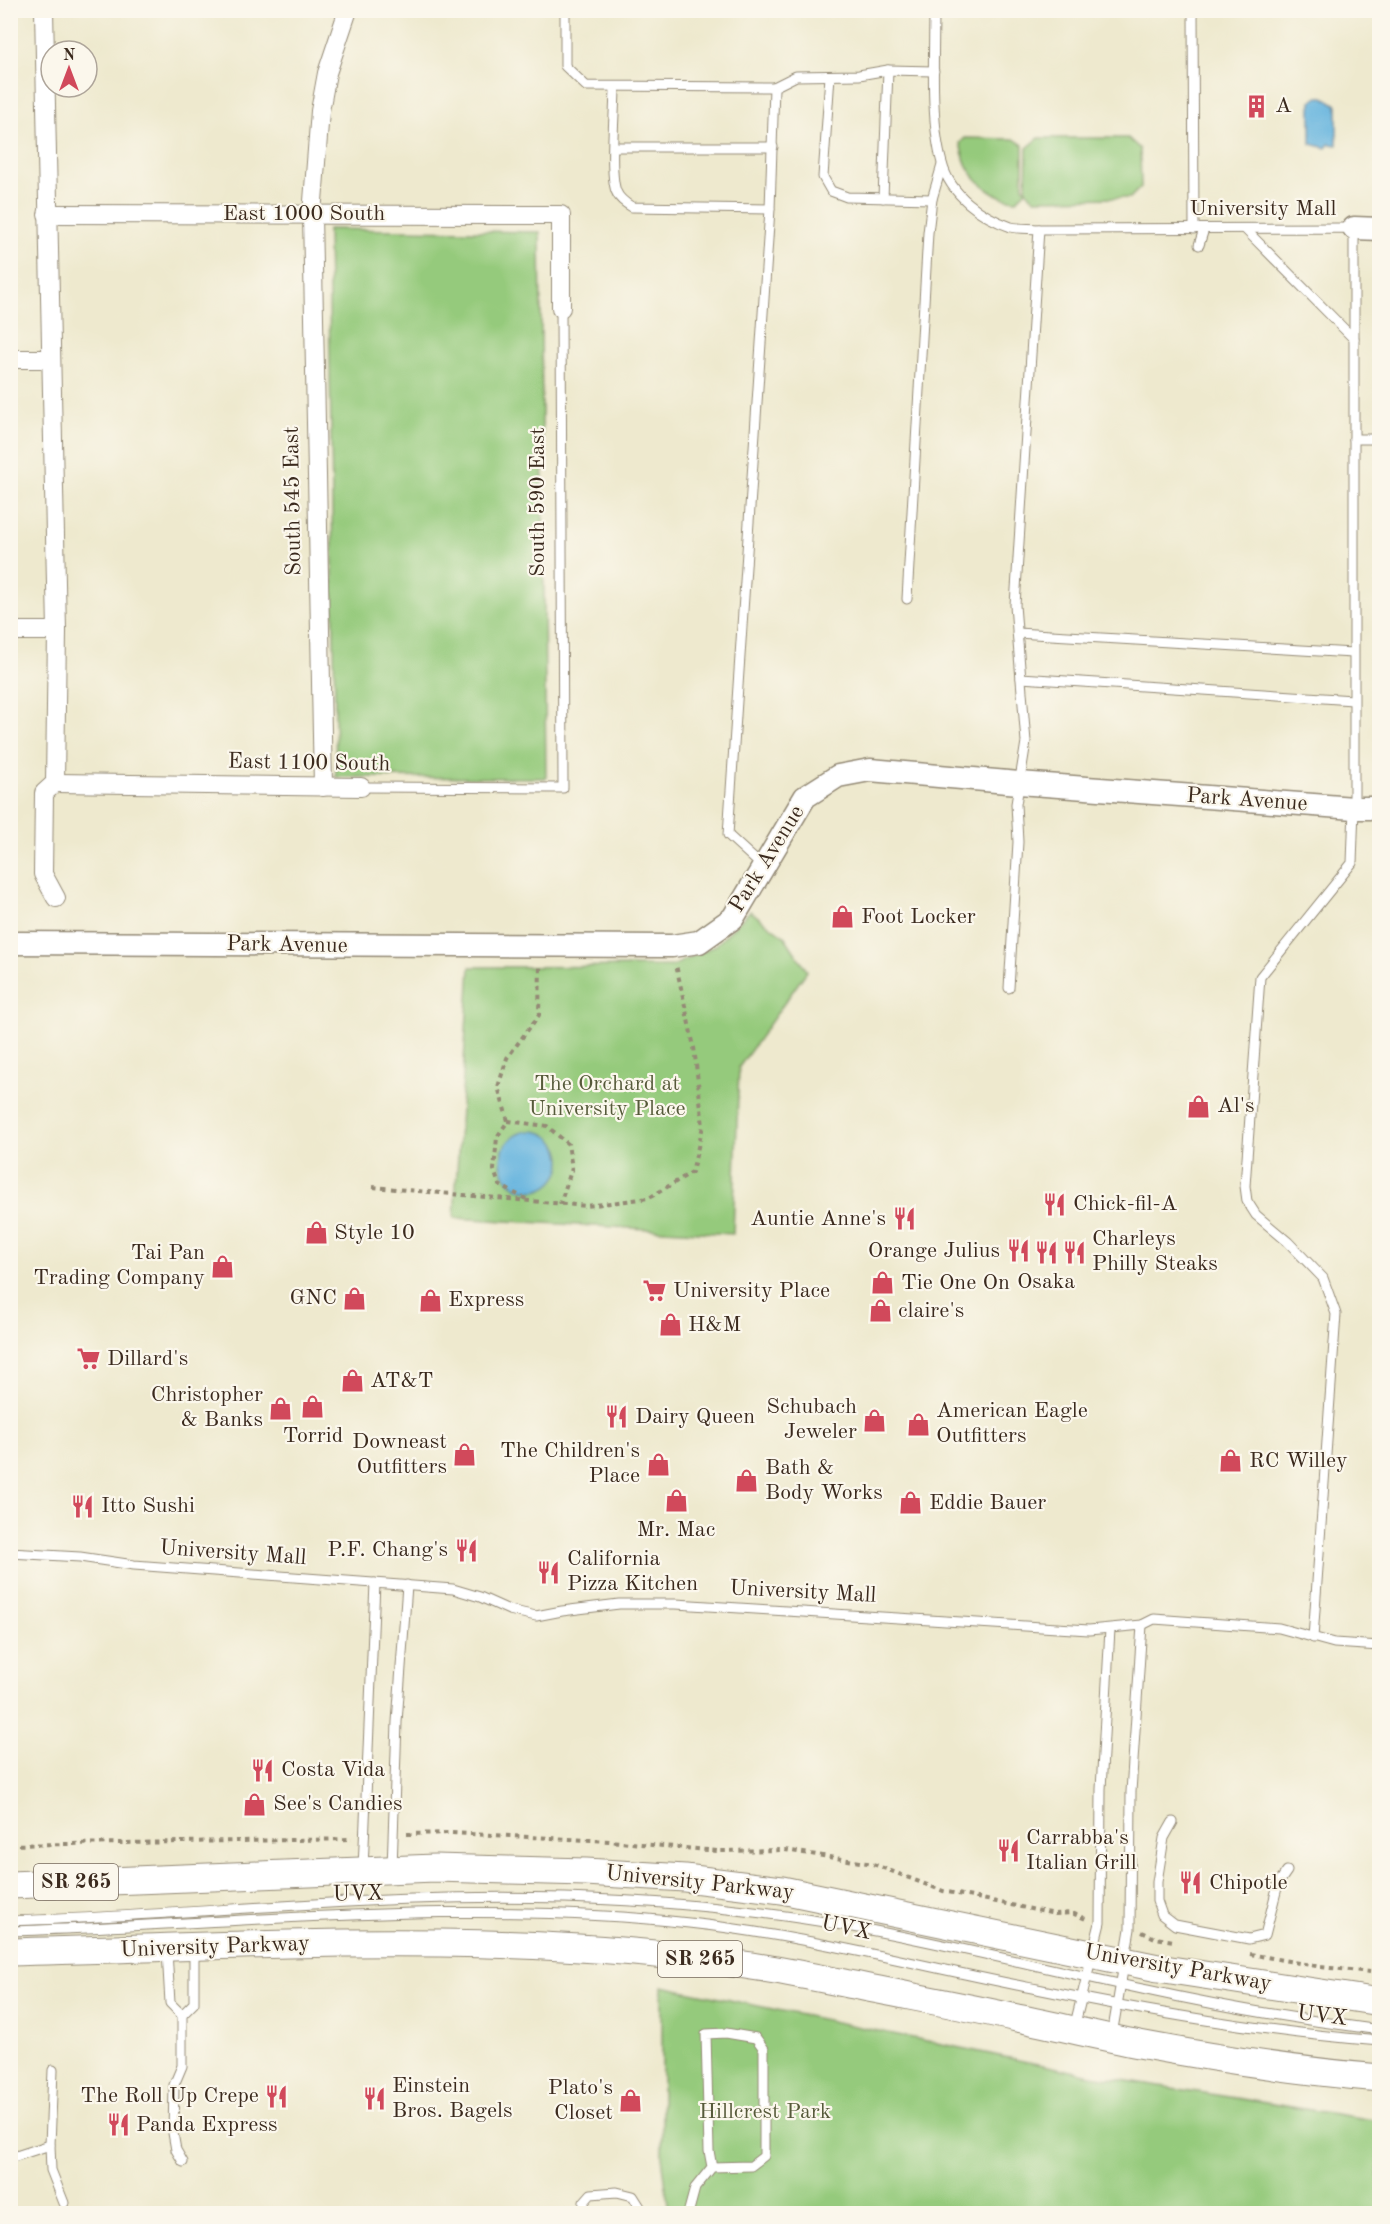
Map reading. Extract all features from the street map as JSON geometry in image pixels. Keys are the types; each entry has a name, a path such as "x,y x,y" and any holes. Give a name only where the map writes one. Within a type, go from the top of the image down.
{"main road":[{"name":"University Parkway","path":"10,1885 435,1868 586,1872 685,1878 805,1894 1123,1973 1158,1968 1380,2002"},
{"name":"University Parkway","path":"10,1952 457,1943 679,1956 758,1967 1112,2038 1281,2067 1380,2078"}],"street":[{"path":"44,10 57,631 55,783 44,793 43,874 56,898"},
{"name":"South 545 East","path":"323,787 312,214 320,111 327,73 348,10"},
{"name":"East 1000 South","path":"47,214 561,215"},
{"name":"South 590 East","path":"561,215 561,308"},
{"path":"1354,228 1380,229"},
{"path":"10,359 51,359"},
{"path":"10,631 57,631"},
{"name":"Park Avenue","path":"10,943 672,946 699,942 733,918 805,797 838,776 870,770 1354,808 1380,808"},
{"name":"East 1100 South","path":"55,783 361,787"}],"lane":[{"path":"565,10 565,66 586,86 774,87 796,76 859,75 888,70 934,71"},
{"name":"University Mall","path":"934,10 936,131 942,165 950,182 964,199 983,215 1013,227 1039,229 1354,228 1354,808 1352,863 1260,977 1245,1186 1247,1201 1256,1215 1288,1242 1323,1278 1336,1314 1313,1638"},
{"path":"1193,10 1199,245"},
{"path":"883,198 888,70"},
{"path":"830,76 823,177 831,191 847,197 932,199"},
{"path":"615,87 613,174 616,190 622,201 632,207 770,209"},
{"path":"763,867 728,835 770,209 774,87"},
{"path":"614,147 772,147"},
{"path":"907,599 932,199 942,165"},
{"path":"1009,988 1018,842 1016,804 1026,742 1015,605 1039,229"},
{"path":"1245,229 1354,339"},
{"name":"South 590 East","path":"561,308 563,788"},
{"path":"1354,439 1380,439"},
{"path":"1017,633 1353,653"},
{"path":"1021,678 1353,700"},
{"name":"East 1100 South","path":"361,787 563,788"},
{"name":"University Mall","path":"10,1552 80,1557 134,1566 453,1589 480,1597 509,1610 536,1616 619,1604 676,1604 1082,1630 1142,1625 1154,1619 1279,1628 1334,1643 1380,1646"},
{"path":"363,1871 375,1583"},
{"path":"392,1870 397,1722 407,1585"},
{"path":"1112,2038 1130,1929 1131,1792 1142,1625"},
{"path":"1074,2030 1100,1923 1101,1789 1110,1629"},
{"path":"1173,1822 1164,1838 1157,1882 1157,1901 1162,1915 1175,1925 1249,1939 1265,1935 1278,1884 1287,1871"},
{"path":"10,1921 410,1899 516,1898 641,1902 741,1910 829,1922 951,1945 1090,1965"},
{"name":"UVX","path":"10,1931 328,1914 486,1912 573,1914 685,1922 770,1934 1117,2005 1300,2033 1380,2042"},
{"path":"183,2162 176,2150 173,2133 174,2085 182,2066 182,2015 194,2003 194,1947"},
{"path":"166,1948 170,2003 182,2015"},
{"path":"1123,1973 1265,2013 1380,2030"},
{"path":"688,2214 695,2188 712,2167 752,2166 764,2156 764,2049 756,2038 726,2033 706,2034 709,2151 712,2167"},
{"path":"53,2070 51,2170 64,2203"},
{"path":"10,2158 50,2145"},
{"path":"583,2214 584,2202 591,2194 616,2192 633,2196 640,2207 640,2214"}],"path":[{"path":"508,1121 498,1087 507,1058 539,1015 539,946"},
{"path":"373,1187 587,1206 649,1198 692,1172 703,1126 694,1047 672,946"},
{"path":"508,1121 547,1126 568,1144 572,1168 560,1204"},
{"path":"508,1121 497,1137 494,1170 499,1185 529,1201"},
{"path":"410,1834 451,1833 609,1840 718,1851 785,1850 873,1864 943,1891 1055,1914 1072,1913 1077,1917"},
{"path":"10,1845 347,1839"},
{"path":"1142,1932 1155,1938 1179,1942"},
{"path":"1238,1952 1380,1973"}],"green space":[{"path":"965,138 1014,139 1023,145 1023,186 1026,190 1027,148 1039,138 1128,138 1140,149 1141,187 1130,198 1035,199 1026,191 1017,200 1002,197 982,184 967,166 960,143"},
{"path":"328,229 540,232 546,778 336,777"},
{"name":"The Orchard at University Place","path":"750,911 785,937 807,971 739,1067 733,1234 454,1218 470,967 673,966 716,945"},
{"name":"Hillcrest Park","path":"662,1986 1091,2075 1379,2121 1379,2213 669,2213 662,2156"}],"water":[{"path":"1324,97 1337,105 1337,145 1329,144 1326,148 1311,144 1311,101"},
{"path":"525,1131 537,1131 548,1136 556,1144 561,1161 559,1173 548,1186 537,1191 525,1191 514,1186 506,1178 501,1167 501,1155 506,1144 514,1136"}],"place":[{"name":"A","path":"1257,106"},
{"name":"Foot Locker","path":"843,917"},
{"name":"Al's","path":"1199,1106"},
{"name":"Chick-fil-A","path":"1055,1204"},
{"name":"Auntie Anne's","path":"904,1219"},
{"name":"Style 10","path":"316,1233"},
{"name":"Orange Julius","path":"1018,1251"},
{"name":"Charleys Philly Steaks","path":"1074,1252"},
{"name":"Osaka","path":"1046,1253"},
{"name":"Tai Pan Trading Company","path":"223,1266"},
{"name":"Tie One On","path":"883,1283"},
{"name":"University Place","path":"655,1291"},
{"name":"GNC","path":"355,1298"},
{"name":"Express","path":"430,1300"},
{"name":"claire's","path":"880,1311"},
{"name":"H&M","path":"670,1325"},
{"name":"Dillard's","path":"89,1359"},
{"name":"AT&T","path":"352,1381"},
{"name":"Torrid","path":"313,1407"},
{"name":"Christopher & Banks","path":"281,1408"},
{"name":"Dairy Queen","path":"617,1417"},
{"name":"Schubach Jeweler","path":"875,1420"},
{"name":"American Eagle Outfitters","path":"918,1424"},
{"name":"Downeast Outfitters","path":"465,1455"},
{"name":"RC Willey","path":"1231,1461"},
{"name":"The Children's Place","path":"658,1464"},
{"name":"Bath & Body Works","path":"747,1481"},
{"name":"Mr. Mac","path":"676,1501"},
{"name":"Eddie Bauer","path":"911,1503"},
{"name":"Itto Sushi","path":"83,1506"},
{"name":"P.F. Chang's","path":"466,1550"},
{"name":"California Pizza Kitchen","path":"549,1572"},
{"name":"Costa Vida","path":"263,1770"},
{"name":"See's Candies","path":"255,1804"},
{"name":"Carrabba's Italian Grill","path":"1008,1851"},
{"name":"Chipotle","path":"1191,1883"},
{"name":"The Roll Up Crepe","path":"277,2096"},
{"name":"Einstein Bros. Bagels","path":"374,2099"},
{"name":"Plato's Closet","path":"631,2101"},
{"name":"Panda Express","path":"118,2125"}]}
